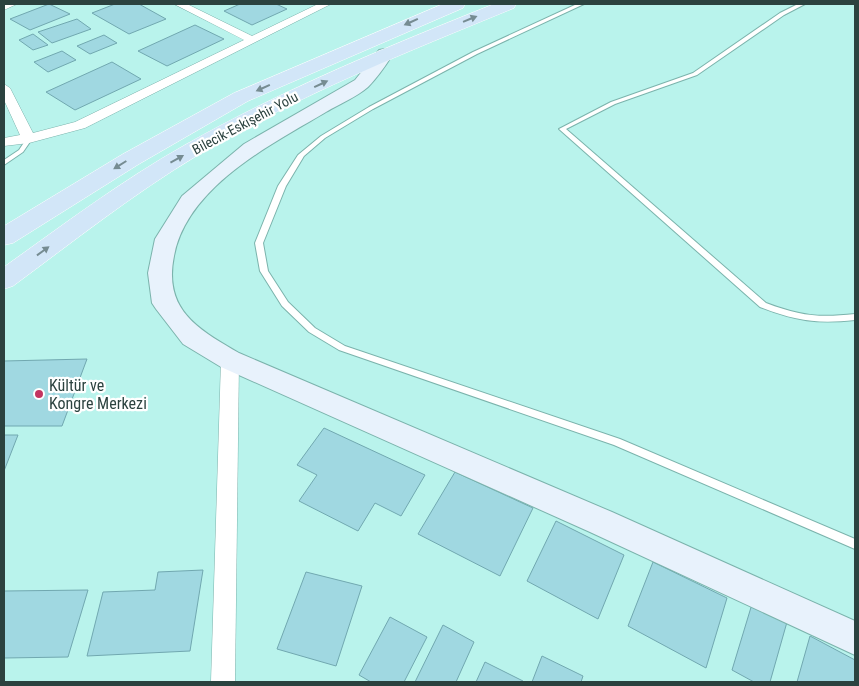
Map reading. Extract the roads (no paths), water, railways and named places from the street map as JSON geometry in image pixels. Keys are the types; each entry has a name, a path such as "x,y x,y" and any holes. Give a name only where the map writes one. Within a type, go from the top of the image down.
{"main road":[{"name":"Bilecik-Eskişehir Yolu","path":"4,237 130,159 241,97 457,4"},
{"name":"Bilecik-Eskişehir Yolu","path":"4,280 148,176 274,105 385,54 508,4"}],"street":[{"path":"4,7 12,4"},
{"path":"179,4 252,40"},
{"path":"4,142 29,139 80,125 326,4"},
{"path":"385,54 360,84 251,148 189,201 166,239 160,273 164,303 192,337 230,360 601,522 855,638"},
{"path":"4,88 29,139"},
{"path":"223,682 230,360"}],"lane":[{"path":"581,4 475,53 372,108 323,137 301,155 282,186 259,243 264,271 285,304 312,330 342,348 617,442 855,544"},
{"path":"802,4 782,14 695,74 614,103 562,130 763,305 793,316 821,321 855,317"},
{"path":"4,163 21,151 29,139"}],"place":[{"name":"Kültür ve Kongre Merkezi","path":"39,394"}]}
